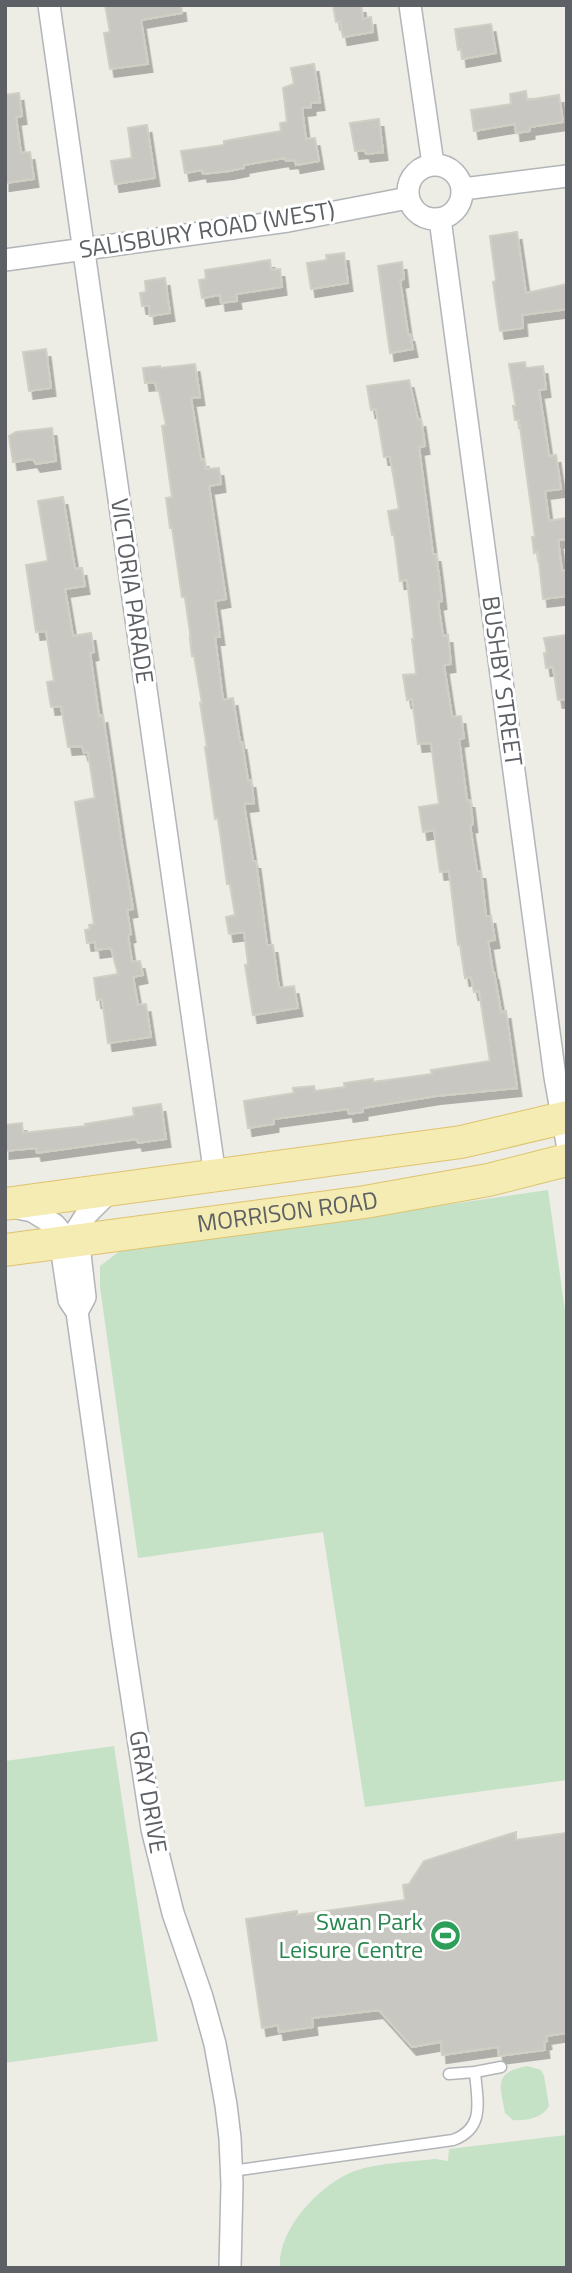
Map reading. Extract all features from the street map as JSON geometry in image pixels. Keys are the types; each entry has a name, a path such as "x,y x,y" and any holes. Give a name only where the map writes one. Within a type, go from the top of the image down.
{"main road":[{"name":"MORRISON ROAD","path":"5,1205 565,1126"},
{"name":"MORRISON ROAD","path":"5,1250 365,1202 488,1180 567,1160"}],"street":[{"name":"VICTORIA PARADE","path":"49,5 215,1176"},
{"path":"410,5 433,164"},
{"path":"433,164 450,168 456,173 463,189 460,205 448,216 440,219 424,217 411,206 408,198 408,188 416,172 433,164"},
{"path":"463,189 567,176"},
{"name":"SALISBURY ROAD (WEST)","path":"5,260 288,220 408,198"},
{"name":"BUSHBY STREET","path":"440,219 565,1126"},
{"path":"70,1242 86,1214 110,1191"},
{"name":"GRAY DRIVE","path":"5,1205 32,1211 55,1225 80,1254 85,1297 77,1312 152,1829 173,1913 215,2043 229,2127 232,2171 230,2268"}],"lane":[{"path":"449,2074 501,2067"},
{"path":"232,2171 461,2137 468,2133 477,2117 475,2072"}],"green space":[{"path":"548,1190 567,1325 567,1780 365,1807 323,1532 138,1558 100,1287 100,1266 121,1250"},
{"path":"114,1746 158,2041 5,2063 5,1761"},
{"path":"527,2066 541,2070 549,2106 534,2118 513,2120 505,2113 501,2081 509,2072"},
{"path":"567,2135 567,2268 280,2268 285,2239 292,2225 325,2188 350,2173 391,2163 435,2159 448,2161 449,2149"}],"building":[{"path":"105,5 181,5 182,13 141,20 148,64 110,69 104,33 110,32"},
{"path":"333,5 361,5 363,19 371,17 373,32 343,37 340,21 336,22"},
{"path":"491,24 496,53 462,59 455,29"},
{"path":"314,64 320,102 302,108 306,139 315,138 319,161 296,165 295,160 286,161 285,158 244,165 244,168 229,171 203,174 202,170 185,173 181,151 224,145 224,141 281,131 280,123 287,122 283,88 294,84 291,68"},
{"path":"526,91 527,100 559,95 563,122 530,127 530,131 516,133 515,124 474,131 471,110 511,104 510,94"},
{"path":"19,93 22,116 16,117 21,153 30,152 34,179 5,183 5,95"},
{"path":"379,119 383,152 366,154 365,150 355,151 350,123"},
{"path":"147,125 155,178 115,184 111,161 132,158 128,128"},
{"path":"517,232 526,293 567,284 567,309 522,315 523,328 500,331 490,236"},
{"path":"344,253 348,283 311,289 307,263 327,260 326,255"},
{"path":"270,260 271,270 280,269 282,287 236,294 237,301 221,303 220,295 202,298 199,280 206,279 205,270"},
{"path":"402,262 404,279 400,280 408,334 413,349 390,353 378,266"},
{"path":"165,278 170,313 150,316 149,306 142,306 140,293 146,292 145,281"},
{"path":"46,349 51,388 29,391 23,352"},
{"path":"525,362 526,368 543,366 546,389 539,390 549,456 556,455 561,489 545,491 549,521 567,518 567,539 558,540 562,571 567,570 567,596 543,599 538,552 534,553 532,514 519,420 515,420 513,406 516,406 509,364"},
{"path":"195,364 200,397 191,398 201,460 204,459 206,469 219,468 221,484 209,486 226,599 215,601 220,637 215,637 223,700 233,698 248,781 251,780 254,803 244,804 253,861 256,861 267,945 273,945 279,988 294,986 298,1008 253,1015 245,965 248,964 244,932 229,934 226,917 235,915 230,884 227,884 218,818 215,819 202,703 194,655 192,656 185,597 182,597 170,528 166,498 172,497 162,426 166,425 159,391 155,382 145,383 143,368"},
{"path":"409,380 418,420 421,419 425,446 419,447 433,554 436,554 439,576 442,601 438,602 443,636 448,635 451,664 444,665 452,717 461,716 464,738 459,739 467,800 470,800 473,824 470,825 477,871 481,871 486,916 491,916 495,940 488,941 501,1012 506,1011 517,1088 436,1096 363,1108 363,1112 349,1114 348,1109 274,1119 274,1124 248,1128 244,1101 294,1093 293,1088 314,1086 315,1091 345,1087 344,1083 432,1074 431,1070 490,1061 479,991 474,992 471,977 465,978 449,871 440,872 434,830 423,832 419,807 439,804 431,743 418,744 412,699 407,700 403,675 416,674 414,639 407,580 400,581 388,511 399,509 390,457 384,457 376,409 371,410 367,386"},
{"path":"52,428 56,461 36,464 33,459 13,462 9,436 16,432"},
{"path":"63,497 75,569 82,568 85,586 65,589 73,636 91,633 94,652 90,653 99,716 103,715 133,909 127,910 132,962 140,961 143,975 133,977 138,1005 146,1004 151,1037 108,1043 102,999 97,1000 94,978 118,974 111,948 96,950 95,942 87,943 85,930 94,924 75,802 95,798 88,752 84,753 82,746 68,747 61,706 51,707 47,682 54,681 46,631 36,632 26,565 48,561 38,501"},
{"path":"567,635 567,699 558,700 553,667 546,668 544,638"},
{"path":"161,1104 166,1139 138,1143 137,1139 37,1153 36,1148 5,1151 5,1125 22,1123 23,1133 86,1126 85,1124 134,1116 133,1108"},
{"path":"516,1832 516,1840 567,1833 567,2033 546,2036 545,2050 499,2056 498,2047 442,2055 441,2042 412,2047 379,2010 312,2018 313,2027 279,2032 278,2025 262,2028 246,1919 405,1900 403,1885 409,1884 424,1861"}],"place":[{"name":"Swan Park Leisure Centre","path":"446,1936"}]}
